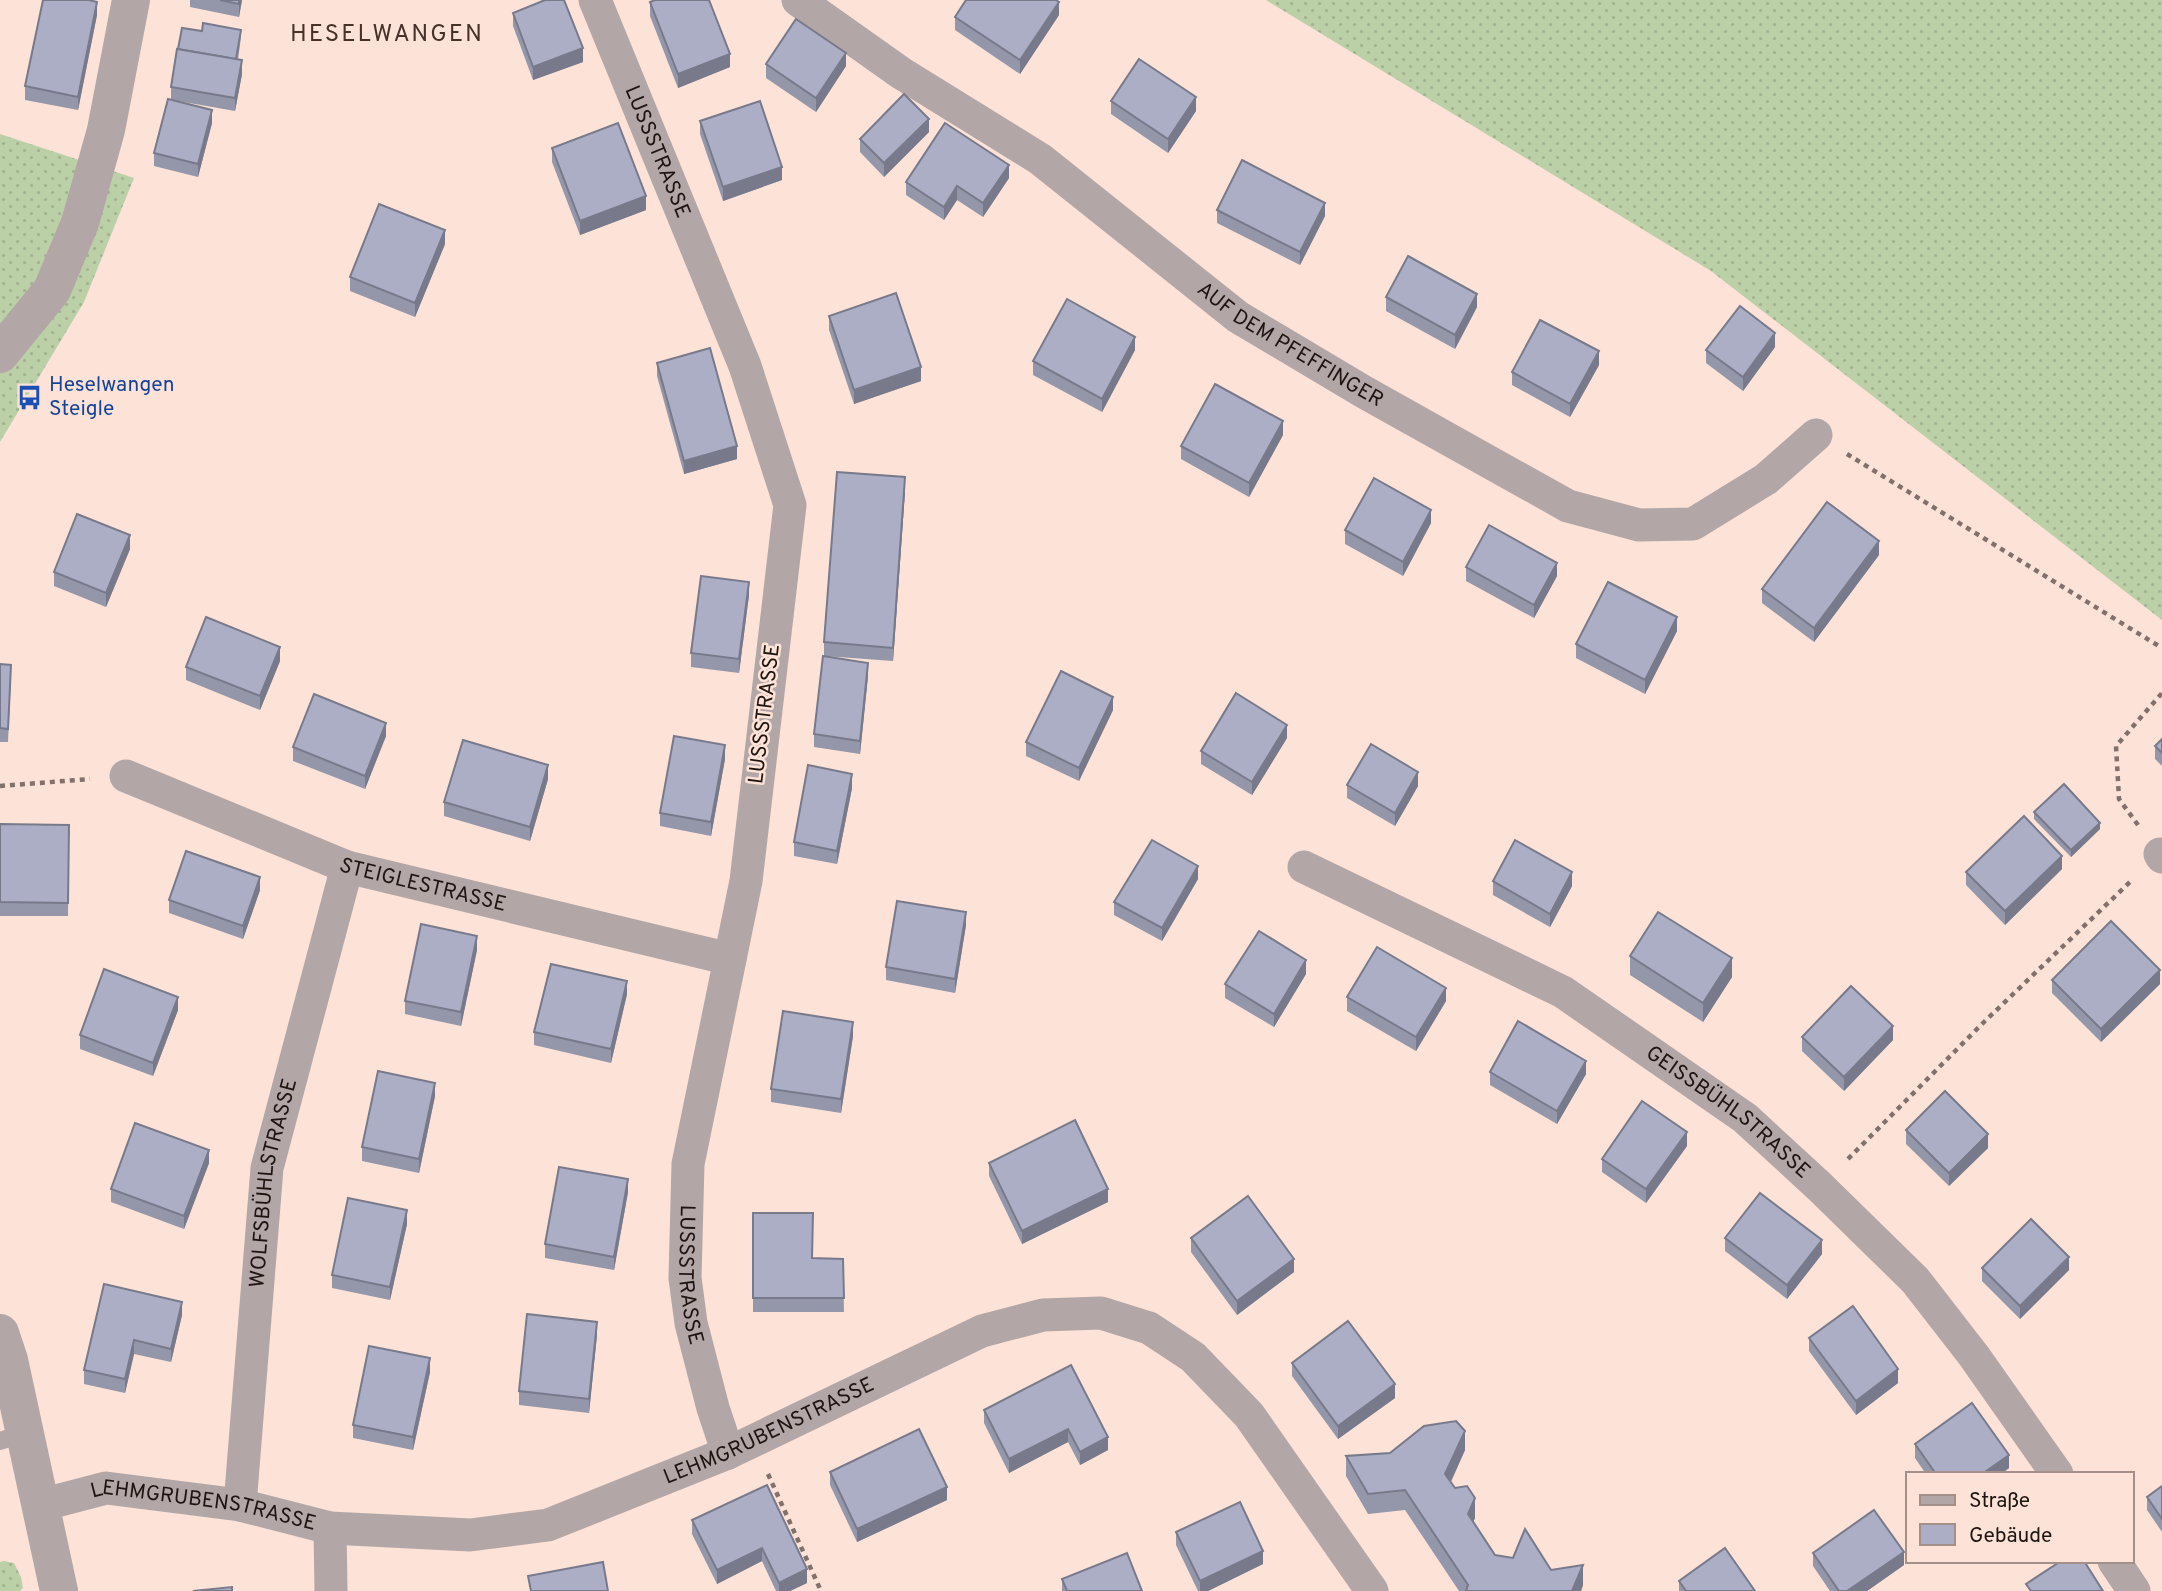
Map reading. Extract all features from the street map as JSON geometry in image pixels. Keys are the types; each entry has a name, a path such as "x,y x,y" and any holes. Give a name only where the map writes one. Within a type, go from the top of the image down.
{"street":[{"path":"0,354 52,290 80,223 106,130 131,0"},
{"name":"LUSSSTRASSE","path":"595,0 745,366 790,505 746,881 688,1164 685,1279 691,1323 713,1408 740,1447"},
{"name":"AUF DEM PFEFFINGER","path":"798,0 901,73 1040,159 1238,317 1376,399 1568,506 1639,525 1693,524 1766,479 1816,435"},
{"name":"STEIGLESTRASSE","path":"126,776 347,867 730,959"},
{"name":"WOLFSBÜHLSTRASSE","path":"240,1505 267,1168 347,867"},
{"name":"GEISSBÜHLSTRASSE","path":"1304,867 1563,992 1745,1118 1915,1280 1974,1356 2056,1472"},
{"name":"LEHMGRUBENSTRASSE","path":"41,1504 106,1488 240,1505 330,1528 470,1535 548,1525 740,1447 982,1331 1043,1315 1101,1313 1149,1328 1193,1357 1249,1415 1372,1591"},
{"path":"0,1333 13,1437 41,1504 59,1591"},
{"path":"330,1528 331,1591"},
{"path":"2116,1563 2134,1591"}],"path":[{"path":"1816,435 2162,648"},
{"path":"1820,1187 1983,1023 2161,856 2119,799 2116,746 2162,693"},
{"path":"0,786 126,776"},
{"path":"740,1447 821,1591"}],"green space":[{"path":"1266,0 2162,0 2162,620 1711,271"},
{"path":"0,134 134,178 84,302 0,442"},
{"path":"0,1562 14,1563 21,1577 23,1588 20,1591 0,1591"}],"building":[{"path":"43,0 97,2 78,97 25,86"},
{"path":"220,0 239,0 239,4"},
{"path":"545,0 564,0 583,48 533,67 513,13"},
{"path":"709,0 730,54 678,74 650,2"},
{"path":"966,0 1059,2 1020,60 955,17"},
{"path":"796,19 846,53 816,98 766,64"},
{"path":"203,23 241,30 236,59 178,49 182,28 202,31"},
{"path":"177,49 242,60 235,98 171,87"},
{"path":"1139,59 1196,97 1168,139 1111,101"},
{"path":"904,94 929,119 884,163 860,139"},
{"path":"168,99 212,110 198,164 154,153"},
{"path":"760,101 782,167 723,187 700,121"},
{"path":"618,123 646,196 580,221 552,148"},
{"path":"945,123 1009,165 983,203 957,186 944,207 906,182"},
{"path":"1242,160 1325,203 1300,252 1217,210"},
{"path":"379,204 445,230 415,303 350,277"},
{"path":"1408,256 1477,294 1455,335 1386,297"},
{"path":"896,293 921,367 854,390 829,316"},
{"path":"1067,299 1135,337 1102,399 1033,361"},
{"path":"1740,306 1775,333 1743,377 1706,350"},
{"path":"1540,320 1599,351 1570,404 1512,372"},
{"path":"710,348 737,446 684,461 657,363"},
{"path":"1215,384 1283,421 1249,483 1181,446"},
{"path":"837,472 905,477 893,648 824,642"},
{"path":"1374,478 1431,510 1403,562 1345,530"},
{"path":"1827,502 1879,541 1814,628 1762,589"},
{"path":"77,514 130,535 106,593 54,572"},
{"path":"1489,525 1557,563 1534,605 1466,567"},
{"path":"701,576 749,582 739,659 691,653"},
{"path":"1608,582 1677,617 1645,680 1576,644"},
{"path":"206,617 280,647 260,696 186,667"},
{"path":"823,656 868,663 860,741 814,734"},
{"path":"0,664 11,665 8,729 0,728"},
{"path":"1061,671 1113,697 1079,768 1026,742"},
{"path":"1236,693 1287,725 1252,782 1201,751"},
{"path":"314,694 386,723 365,776 293,747"},
{"path":"674,736 725,745 711,822 660,813"},
{"path":"2162,739 2162,753 2155,746"},
{"path":"463,740 548,765 530,827 444,802"},
{"path":"1371,744 1418,772 1395,813 1347,785"},
{"path":"808,765 852,774 837,851 794,842"},
{"path":"2064,784 2100,823 2071,850 2034,812"},
{"path":"2024,816 2062,856 2005,911 1966,872"},
{"path":"0,824 69,825 68,903 0,902"},
{"path":"1152,840 1198,866 1162,928 1114,902"},
{"path":"1515,840 1572,872 1550,914 1493,881"},
{"path":"186,851 260,877 243,926 169,900"},
{"path":"897,901 966,912 955,979 886,967"},
{"path":"1658,912 1732,958 1703,1003 1630,956"},
{"path":"2111,921 2160,970 2101,1029 2052,980"},
{"path":"421,924 477,936 461,1012 405,1001"},
{"path":"1259,931 1306,960 1274,1014 1225,984"},
{"path":"1377,947 1446,988 1416,1037 1347,997"},
{"path":"551,964 627,981 611,1049 534,1032"},
{"path":"104,969 178,997 153,1063 80,1035"},
{"path":"1851,986 1893,1026 1844,1077 1802,1037"},
{"path":"783,1011 853,1022 841,1099 771,1089"},
{"path":"1518,1021 1586,1061 1557,1111 1490,1072"},
{"path":"378,1071 435,1083 419,1159 362,1147"},
{"path":"1945,1091 1988,1134 1949,1173 1906,1130"},
{"path":"1642,1101 1687,1132 1646,1189 1602,1159"},
{"path":"1075,1120 1108,1189 1022,1231 989,1163"},
{"path":"135,1123 209,1150 184,1216 111,1189"},
{"path":"559,1167 628,1179 614,1257 545,1244"},
{"path":"1760,1193 1822,1240 1787,1285 1725,1238"},
{"path":"1248,1196 1294,1259 1237,1301 1191,1238"},
{"path":"348,1198 407,1210 390,1287 332,1275"},
{"path":"753,1213 813,1213 812,1258 843,1259 844,1298 753,1298"},
{"path":"2031,1219 2069,1257 2020,1306 1982,1268"},
{"path":"104,1284 182,1302 171,1349 134,1340 125,1379 84,1370"},
{"path":"1853,1306 1898,1369 1856,1401 1809,1338"},
{"path":"527,1314 597,1322 589,1399 519,1391"},
{"path":"1348,1321 1395,1384 1338,1426 1292,1363"},
{"path":"369,1346 430,1358 413,1437 353,1425"},
{"path":"1071,1365 1108,1437 1080,1452 1068,1429 1009,1459 984,1410"},
{"path":"1972,1403 2009,1455 1985,1472 1935,1472 1915,1444"},
{"path":"1456,1421 1465,1431 1445,1474 1455,1488 1467,1486 1475,1498 1468,1514 1495,1555 1513,1558 1525,1529 1551,1570 1583,1565 1572,1591 1466,1591 1468,1585 1405,1490 1368,1494 1346,1456 1390,1453 1424,1426"},
{"path":"919,1429 947,1487 857,1529 830,1472"},
{"path":"767,1485 807,1569 779,1583 762,1548 717,1570 692,1520"},
{"path":"2162,1486 2162,1519 2147,1497"},
{"path":"1240,1502 1263,1551 1200,1581 1176,1532"},
{"path":"1874,1510 1904,1552 1847,1591 1839,1591 1813,1553"},
{"path":"1725,1548 1755,1591 1686,1591 1679,1581"},
{"path":"1127,1553 1142,1591 1067,1591 1062,1579"},
{"path":"603,1562 608,1591 531,1591 528,1576"},
{"path":"2058,1563 2085,1563 2103,1591 2031,1591 2026,1584"},
{"path":"232,1587 232,1591 193,1591"}],"place":[{"name":"Heselwangen Steigle","path":"29,397"}],"district":[{"name":"HESELWANGEN","path":"387,35"}]}
